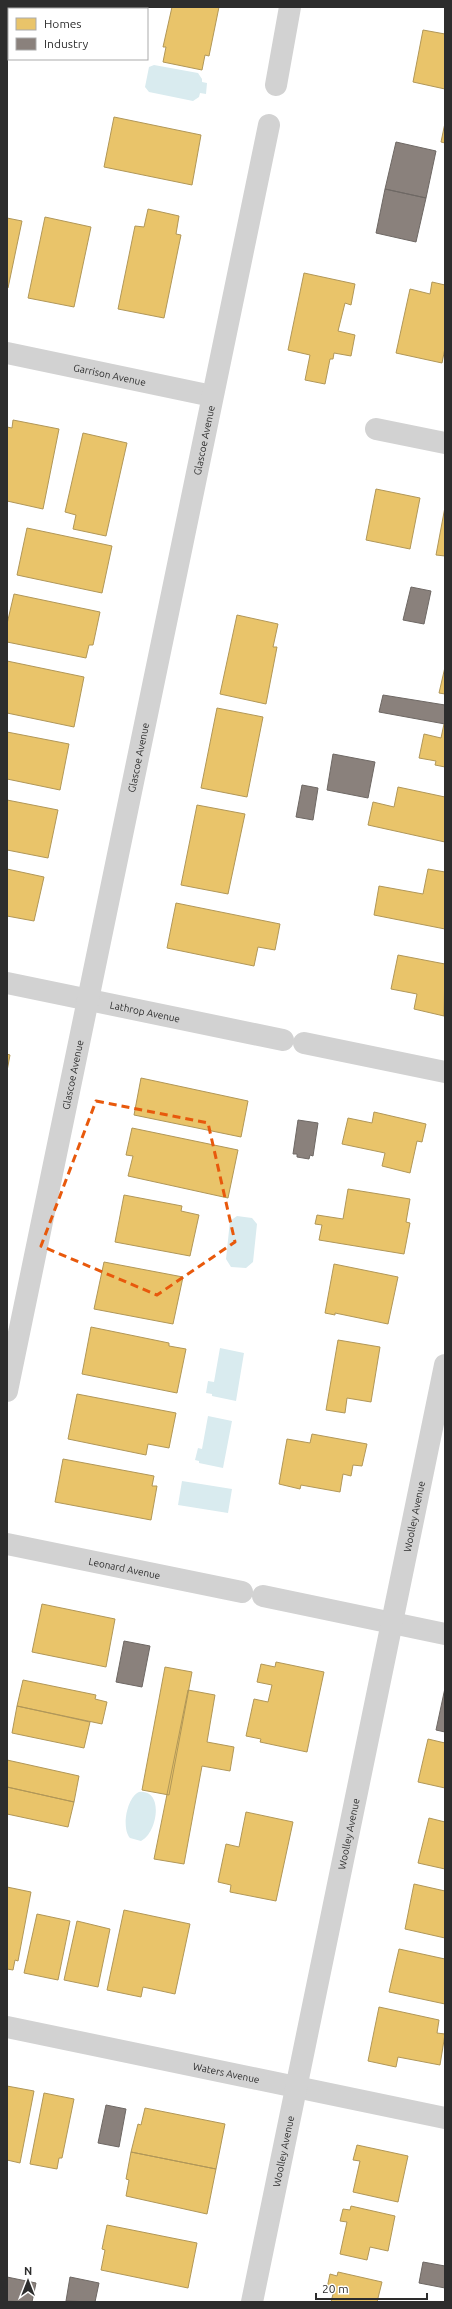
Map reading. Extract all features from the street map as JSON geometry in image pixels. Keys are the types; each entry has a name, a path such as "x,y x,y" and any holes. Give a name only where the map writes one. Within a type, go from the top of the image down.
{"street":[{"path":"276,85 290,7"},
{"name":"Glascoe Avenue","path":"7,1391 86,1000 269,125"},
{"name":"Garrison Avenue","path":"7,354 212,396"},
{"path":"376,429 445,443"},
{"name":"Lathrop Avenue","path":"7,983 445,1072"},
{"name":"Woolley Avenue","path":"252,2302 445,1365"},
{"name":"Leonard Avenue","path":"7,1544 445,1634"},
{"name":"Waters Avenue","path":"7,2027 445,2118"}],"highlighted area":[{"path":"96,1101 208,1123 235,1242 157,1295 41,1246"}],"shaded area":[{"path":"154,65 198,73 202,79 202,82 207,83 206,94 200,93 199,97 193,101 149,92 145,87 149,67"},
{"path":"237,1216 252,1218 257,1224 253,1262 246,1268 231,1267 226,1259 230,1221"},
{"path":"220,1348 244,1353 236,1401 212,1396 212,1394 206,1393 208,1381 214,1382"},
{"path":"208,1416 232,1421 223,1468 199,1463 199,1461 195,1460 198,1448 202,1449"},
{"path":"182,1481 232,1489 228,1513 178,1505"},
{"path":"139,1792 147,1793 153,1797 156,1813 151,1830 147,1837 141,1841 130,1838 126,1827 127,1813 131,1800"}],"building: Homes":[{"path":"7,7 53,7 52,8 8,8"},
{"path":"90,7 137,7 136,8"},
{"path":"172,7 219,7 209,56 205,55 202,70 163,62 166,47 163,47"},
{"path":"423,30 445,34 445,89 413,82"},
{"path":"114,117 201,135 192,185 104,167"},
{"path":"445,123 445,143 441,142"},
{"path":"148,209 179,216 176,234 181,235 164,318 118,309 135,226 144,227"},
{"path":"45,217 91,227 74,307 28,298"},
{"path":"7,218 22,221 8,288 7,288"},
{"path":"304,273 355,284 351,305 345,303 338,331 355,335 351,356 334,353 333,359 330,359 325,384 305,380 310,355 288,350"},
{"path":"432,282 445,285 445,348 442,363 396,353 410,289 430,294"},
{"path":"13,420 59,429 43,509 7,501 7,427 12,428"},
{"path":"83,433 127,443 106,536 73,529 76,515 65,512"},
{"path":"376,489 420,498 410,549 366,540"},
{"path":"445,507 445,556 436,555"},
{"path":"27,528 112,546 102,593 17,575"},
{"path":"14,594 100,612 93,645 89,645 86,658 7,642 7,624"},
{"path":"237,615 278,624 273,647 277,647 266,704 220,694"},
{"path":"7,661 84,677 74,727 7,713"},
{"path":"445,667 445,694 439,693"},
{"path":"217,708 263,717 247,797 201,788"},
{"path":"444,724 445,767 435,765 436,761 419,758 424,734 441,738"},
{"path":"7,732 69,744 60,790 7,779"},
{"path":"398,787 445,797 445,842 368,825 373,802 394,807"},
{"path":"7,800 58,810 48,858 7,850"},
{"path":"197,805 245,814 228,894 181,885"},
{"path":"7,869 44,877 34,921 7,916"},
{"path":"428,869 445,872 445,929 374,915 379,886 423,894"},
{"path":"176,903 280,924 275,950 258,947 254,966 167,948"},
{"path":"398,955 445,964 444,1016 414,1009 417,994 391,989"},
{"path":"7,1054 10,1055 7,1071"},
{"path":"141,1078 248,1101 241,1137 134,1115"},
{"path":"374,1112 426,1124 422,1142 417,1141 410,1173 382,1166 385,1153 342,1144 348,1118 372,1123"},
{"path":"132,1128 238,1150 228,1198 128,1176 133,1156 126,1155"},
{"path":"348,1189 410,1199 406,1222 410,1223 404,1254 319,1240 322,1225 315,1224 317,1215 343,1219"},
{"path":"124,1195 182,1206 181,1211 199,1215 190,1256 115,1242"},
{"path":"104,1262 183,1277 173,1324 94,1309"},
{"path":"334,1264 398,1277 388,1324 335,1313 335,1315 325,1313"},
{"path":"91,1327 169,1343 169,1346 186,1349 177,1393 82,1374"},
{"path":"338,1340 380,1347 371,1402 347,1398 345,1413 326,1410"},
{"path":"77,1394 176,1413 169,1448 148,1444 146,1455 68,1439"},
{"path":"312,1434 367,1444 362,1466 353,1465 351,1476 343,1474 340,1492 301,1485 300,1489 279,1484 287,1439 310,1443"},
{"path":"63,1459 154,1476 152,1486 157,1486 151,1520 55,1502"},
{"path":"42,1604 115,1619 106,1667 32,1652"},
{"path":"276,1662 324,1672 307,1752 260,1742 261,1739 246,1736 254,1699 268,1702 272,1685 257,1682 261,1664 275,1667"},
{"path":"165,1667 192,1672 169,1795 142,1790"},
{"path":"23,1680 96,1695 95,1699 107,1702 102,1724 17,1706"},
{"path":"188,1690 215,1695 207,1742 234,1747 230,1771 202,1766 184,1864 154,1859"},
{"path":"17,1706 90,1722 84,1748 12,1733"},
{"path":"428,1739 445,1743 445,1788 418,1782"},
{"path":"7,1760 79,1776 74,1802 7,1787"},
{"path":"7,1787 74,1802 68,1827 7,1814"},
{"path":"246,1812 293,1822 276,1901 230,1892 231,1885 218,1882 226,1844 239,1847"},
{"path":"429,1818 445,1822 445,1869 418,1863"},
{"path":"414,1884 445,1891 445,1938 405,1929"},
{"path":"7,1887 31,1892 18,1961 15,1960 13,1970 7,1969"},
{"path":"124,1910 190,1924 175,1994 143,1987 141,1997 107,1990"},
{"path":"37,1914 70,1921 58,1980 24,1973"},
{"path":"77,1921 110,1929 98,1987 64,1980"},
{"path":"399,1949 445,1959 445,2004 389,1992"},
{"path":"379,2007 439,2020 437,2033 445,2034 440,2065 398,2057 396,2067 368,2061"},
{"path":"7,2086 34,2091 20,2163 7,2160"},
{"path":"44,2093 74,2099 62,2158 59,2158 57,2169 30,2164"},
{"path":"145,2108 225,2124 216,2169 131,2152 138,2124 141,2125"},
{"path":"357,2145 408,2156 398,2202 353,2192 360,2161 353,2160"},
{"path":"131,2152 216,2169 207,2214 126,2196 129,2180 126,2179"},
{"path":"351,2206 395,2216 388,2251 370,2247 367,2260 340,2254 347,2222 340,2221 343,2209 350,2210"},
{"path":"107,2225 197,2243 188,2288 101,2270 105,2250 102,2249"},
{"path":"338,2272 382,2282 377,2302 331,2302 334,2290 327,2288 330,2274 337,2276"}],"building: Industry":[{"path":"396,142 436,151 426,198 385,189"},
{"path":"385,189 426,198 416,242 376,233"},
{"path":"411,587 431,591 424,624 403,620"},
{"path":"383,695 445,705 445,724 379,712"},
{"path":"333,754 375,762 368,798 327,790"},
{"path":"302,785 318,788 313,820 296,817"},
{"path":"298,1120 318,1123 313,1156 310,1155 309,1159 297,1157 297,1154 293,1154"},
{"path":"124,1641 150,1646 142,1687 116,1682"},
{"path":"445,1688 445,1732 436,1730"},
{"path":"106,2105 126,2109 119,2147 98,2143"},
{"path":"423,2262 445,2266 445,2288 419,2283"},
{"path":"7,2277 36,2283 32,2302 7,2301"},
{"path":"70,2277 99,2283 95,2302 66,2301"}]}
